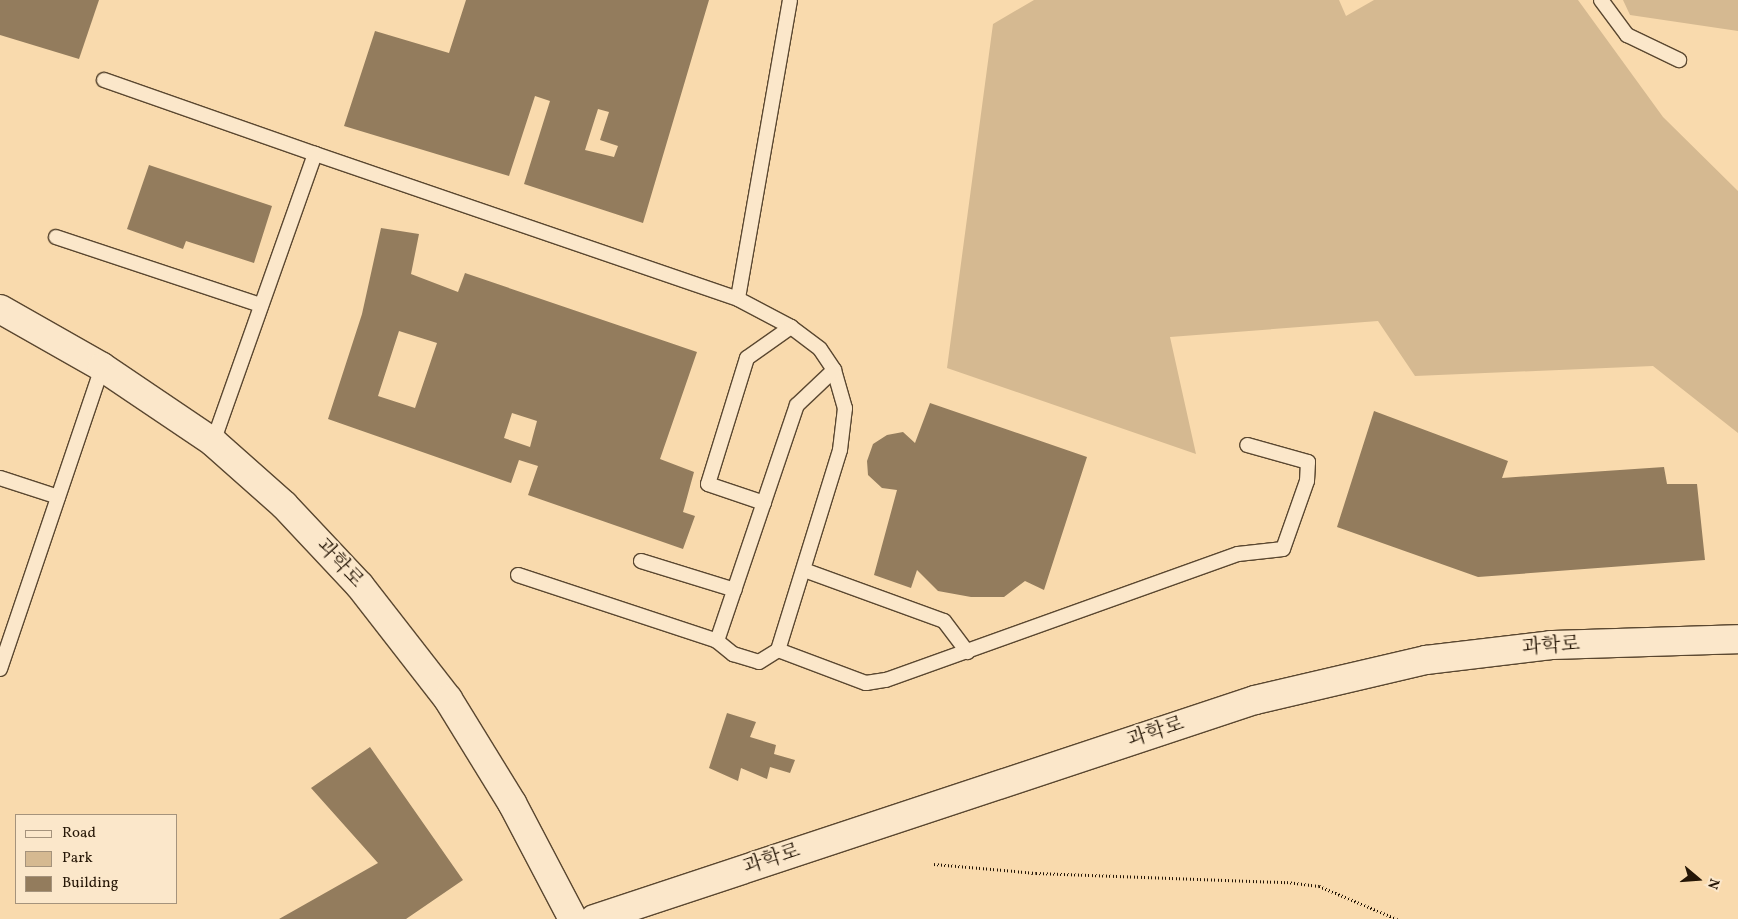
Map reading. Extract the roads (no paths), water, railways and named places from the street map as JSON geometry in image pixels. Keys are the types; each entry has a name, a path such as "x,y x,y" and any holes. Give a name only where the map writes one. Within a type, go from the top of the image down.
{"main road":[{"name":"과학로","path":"0,309 102,367 213,442 284,505 360,586 448,699 512,803 573,919"},
{"name":"과학로","path":"594,919 1255,700 1426,660 1551,645 1738,638"}],"lane":[{"path":"738,298 790,0"},
{"path":"1601,0 1627,35 1679,60"},
{"path":"104,80 738,298 791,327 820,348 834,370 844,408 840,450 778,650 759,662 733,654 717,641 518,575"},
{"path":"213,442 315,154"},
{"path":"56,238 262,305"},
{"path":"764,503 708,484 747,358 791,327"},
{"path":"0,669 102,367"},
{"path":"717,641 797,405 834,370"},
{"path":"778,650 866,683 886,680 1238,554 1283,549 1307,482 1308,462 1247,445"},
{"path":"0,478 58,497"},
{"path":"641,561 734,590"},
{"path":"804,570 944,620 967,652"}]}
